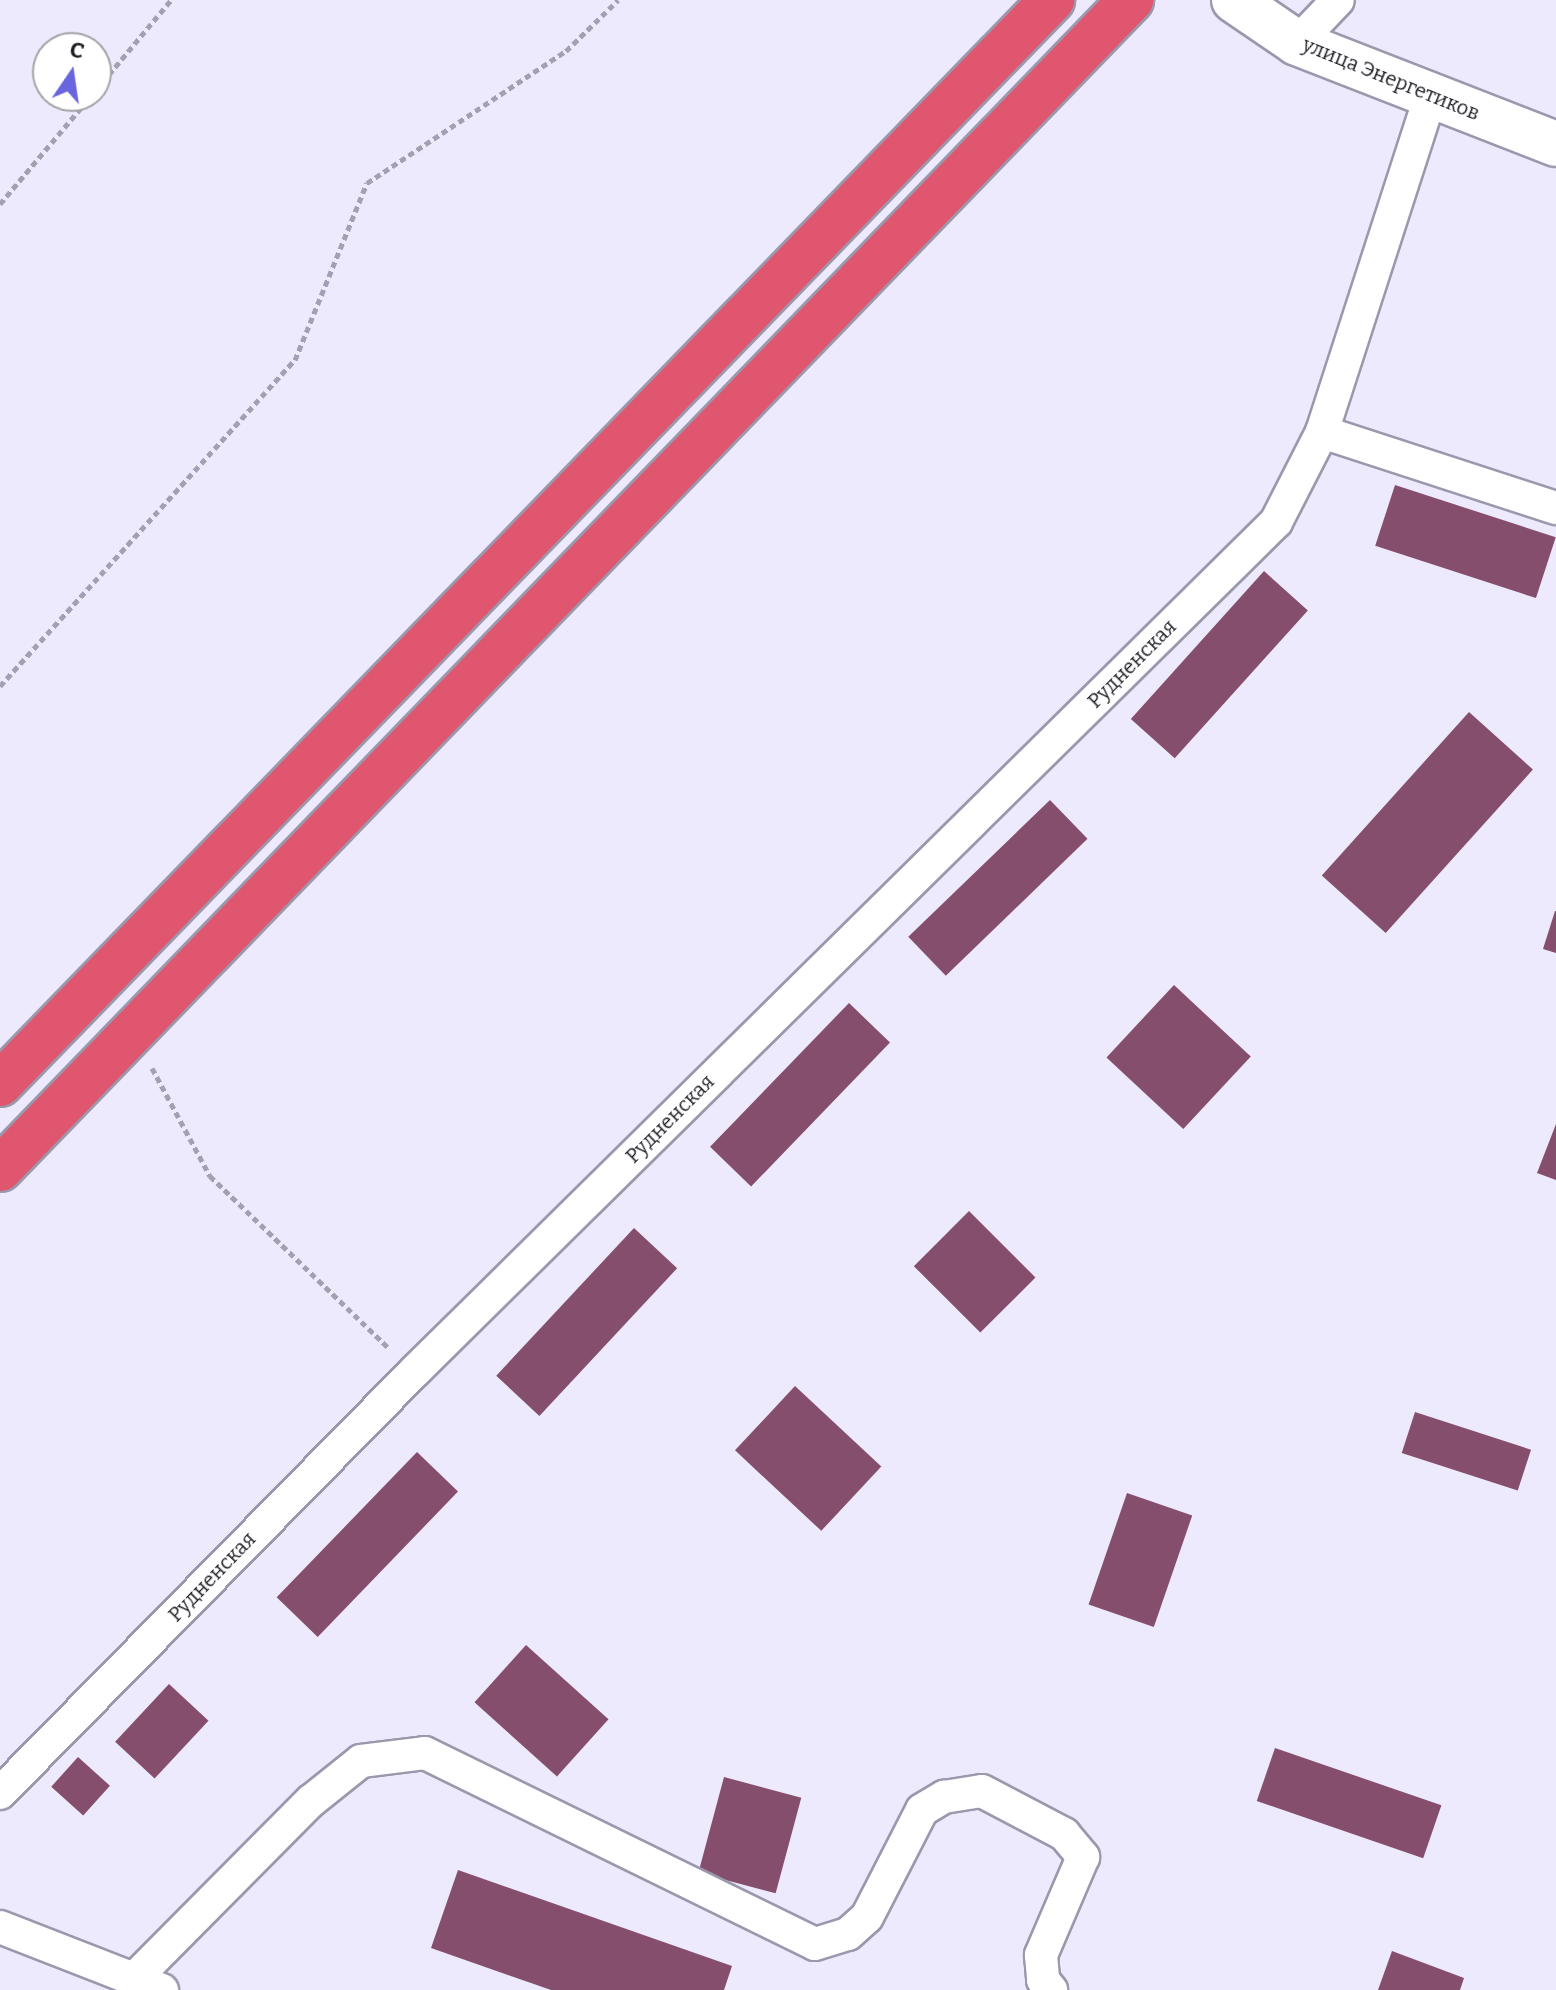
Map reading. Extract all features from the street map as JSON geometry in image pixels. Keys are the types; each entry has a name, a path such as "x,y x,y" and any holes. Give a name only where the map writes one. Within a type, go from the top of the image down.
{"highway":[{"path":"0,1084 1052,0"},
{"path":"0,1169 1131,0"}],"street":[{"name":"улица Энергетиков","path":"1234,0 1297,43 1556,144"},
{"path":"1297,43 1338,0"},
{"name":"Рудненская","path":"0,1793 414,1372 1276,522 1322,432 1431,95"},
{"path":"1322,432 1556,508"},
{"path":"0,1927 148,1984 311,1801 361,1761 425,1753 815,1944 848,1934 867,1917 922,1810 944,1797 982,1791 1064,1834 1083,1857 1041,1955 1043,1980 1051,1990"}],"path":[{"path":"112,71 171,0"},
{"path":"0,686 295,360 367,183 566,51 618,0"},
{"path":"0,204 78,112"},
{"path":"133,1032 210,1176 414,1372"}],"building":[{"path":"1395,485 1556,537 1536,598 1375,546"},
{"path":"1264,571 1308,610 1175,758 1131,719"},
{"path":"1469,712 1533,770 1386,933 1322,875"},
{"path":"1050,800 1088,839 946,976 908,937"},
{"path":"1556,911 1556,953 1543,949"},
{"path":"1174,985 1251,1057 1183,1129 1106,1057"},
{"path":"849,1003 890,1043 751,1186 710,1147"},
{"path":"1556,1124 1556,1180 1537,1173"},
{"path":"969,1211 1035,1277 980,1333 914,1266"},
{"path":"634,1228 677,1268 539,1416 496,1376"},
{"path":"795,1386 881,1466 821,1531 735,1450"},
{"path":"1415,1412 1531,1450 1518,1491 1402,1453"},
{"path":"417,1452 458,1492 318,1637 277,1597"},
{"path":"1127,1493 1192,1515 1154,1627 1089,1605"},
{"path":"526,1645 608,1719 557,1776 474,1702"},
{"path":"169,1684 208,1721 155,1779 115,1742"},
{"path":"1275,1748 1441,1805 1423,1858 1257,1801"},
{"path":"78,1757 110,1786 83,1815 51,1787"},
{"path":"724,1777 801,1798 776,1893 698,1873"},
{"path":"458,1870 732,1966 724,1990 551,1990 431,1948"},
{"path":"1392,1951 1464,1978 1460,1990 1378,1990"}]}
